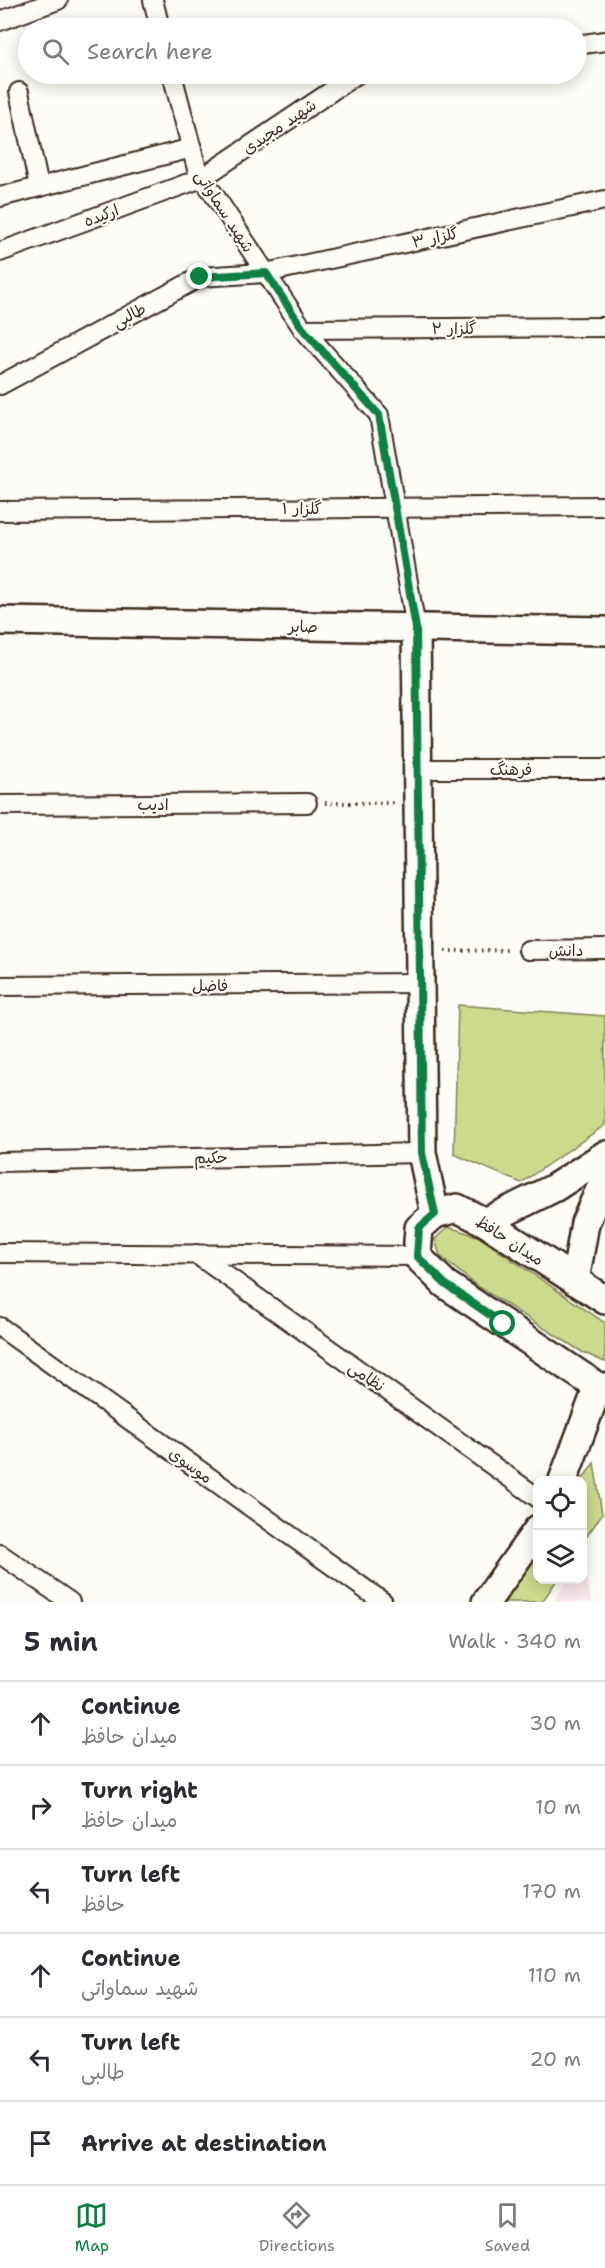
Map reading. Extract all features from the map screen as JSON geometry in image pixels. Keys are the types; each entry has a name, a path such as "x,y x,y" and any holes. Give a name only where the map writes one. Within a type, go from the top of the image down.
{"street":[{"path":"0,21 58,0"},
{"path":"153,0 158,18"},
{"path":"587,43 605,41"},
{"name":"شهید سماواتی","path":"175,84 197,169 202,178 303,329 379,415 393,507 416,628"},
{"name":"شهید مجیدی","path":"202,178 342,84"},
{"path":"19,92 39,187"},
{"path":"0,197 192,148"},
{"name":"ارکیده","path":"0,252 202,178"},
{"name":"گلزار ۳","path":"266,273 605,200"},
{"name":"طالبی","path":"0,385 200,277 266,273"},
{"name":"گلزار ۲","path":"303,329 605,327"},
{"name":"گلزار ۱","path":"0,511 605,506"},
{"name":"صابر","path":"0,621 605,631"},
{"path":"416,628 422,1153 435,1214 419,1228 417,1256"},
{"name":"فرهنگ","path":"418,769 605,769"},
{"name":"ادیب","path":"0,805 307,804"},
{"name":"دانش","path":"528,950 605,950"},
{"name":"فاضل","path":"0,986 420,983"},
{"name":"حکیم","path":"0,1162 422,1153"},
{"path":"485,1222 554,1188 605,1155"},
{"path":"575,1281 585,1223 605,1178"},
{"name":"میدان حافظ","path":"435,1214 457,1208 485,1222 605,1300"},
{"path":"0,1253 417,1256 445,1284 601,1387 565,1476"},
{"name":"نظامی","path":"196,1254 533,1495"},
{"name":"موسوی","path":"0,1327 383,1602"},
{"path":"486,1602 536,1530"},
{"path":"0,1554 70,1602"}],"path":[{"path":"307,804 418,803"},
{"path":"420,951 528,950"}],"shaded area":[{"path":"587,1580 592,1602 553,1602 565,1584 587,1584"}],"green space":[{"path":"458,1005 605,1016 605,1125 521,1183 454,1154"},
{"path":"448,1227 477,1236 605,1323 605,1362 582,1352 476,1285 440,1256 435,1239"},
{"path":"594,1463 602,1514 587,1536 587,1476 585,1476"},
{"path":"533,1550 533,1584 554,1584 542,1602 497,1602"}],"route":[{"path":"200,277 266,273 303,329 379,415 393,507 416,628 422,1153 435,1214 419,1228 417,1256 445,1284 503,1324"}]}
